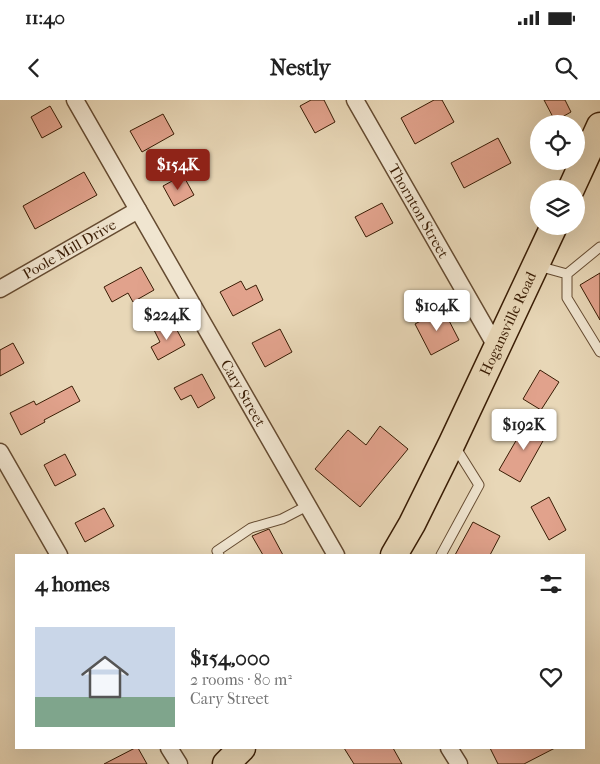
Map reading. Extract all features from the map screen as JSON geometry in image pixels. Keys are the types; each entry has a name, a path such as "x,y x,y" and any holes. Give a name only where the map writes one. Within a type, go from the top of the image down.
{"main road":[{"path":"575,180 600,126"},
{"name":"Hogansville Road","path":"395,554 412,524 452,443 550,235"},
{"path":"226,764 241,749"}],"street":[{"name":"Cary Street","path":"75,100 335,554"},
{"name":"Thornton Street","path":"355,100 496,348"},
{"name":"Poole Mill Drive","path":"0,289 138,210"},
{"path":"0,452 58,554"},
{"path":"170,749 179,764"},
{"path":"451,749 459,764"}],"lane":[{"path":"567,274 600,247"},
{"path":"536,265 567,274"},
{"path":"567,274 567,298 600,352"},
{"path":"442,554 479,484 452,443"},
{"path":"218,554 217,551 251,528 282,519 307,506"}],"building":[{"path":"311,100 324,100 335,122 315,133 300,106"},
{"path":"434,100 442,100 454,122 415,144 401,118"},
{"path":"544,100 565,100 571,112 566,115 552,115"},
{"path":"50,106 62,127 42,138 31,117"},
{"path":"163,114 174,134 142,152 130,131"},
{"path":"498,138 511,163 464,188 451,163"},
{"path":"84,172 97,195 35,229 23,206"},
{"path":"183,175 194,195 174,206 163,186"},
{"path":"382,203 393,223 366,237 355,217"},
{"path":"141,267 154,290 133,302 128,293 112,302 104,287"},
{"path":"600,273 600,320 580,285"},
{"path":"241,281 246,290 256,285 263,300 233,316 220,292"},
{"path":"443,309 459,340 431,355 415,324"},
{"path":"172,321 185,345 158,360 151,347 160,342 154,330"},
{"path":"280,329 292,352 265,367 252,343"},
{"path":"13,343 24,363 0,376 0,350"},
{"path":"540,370 559,382 541,410 523,399"},
{"path":"202,374 215,398 198,408 191,395 181,400 174,388"},
{"path":"72,386 80,401 44,420 45,422 21,435 10,413 34,401 36,405"},
{"path":"528,420 548,432 520,482 499,470"},
{"path":"380,426 408,449 360,507 315,469 348,430 366,445"},
{"path":"65,454 76,475 55,486 44,465"},
{"path":"549,497 566,530 549,540 531,507"},
{"path":"104,508 114,526 85,542 75,523"},
{"path":"473,522 500,536 491,554 456,554"},
{"path":"269,529 282,554 262,554 252,536"},
{"path":"133,749 139,749 147,764 104,764"},
{"path":"345,749 394,749 402,764 354,764"},
{"path":"490,749 553,749 524,764 498,764"}]}
